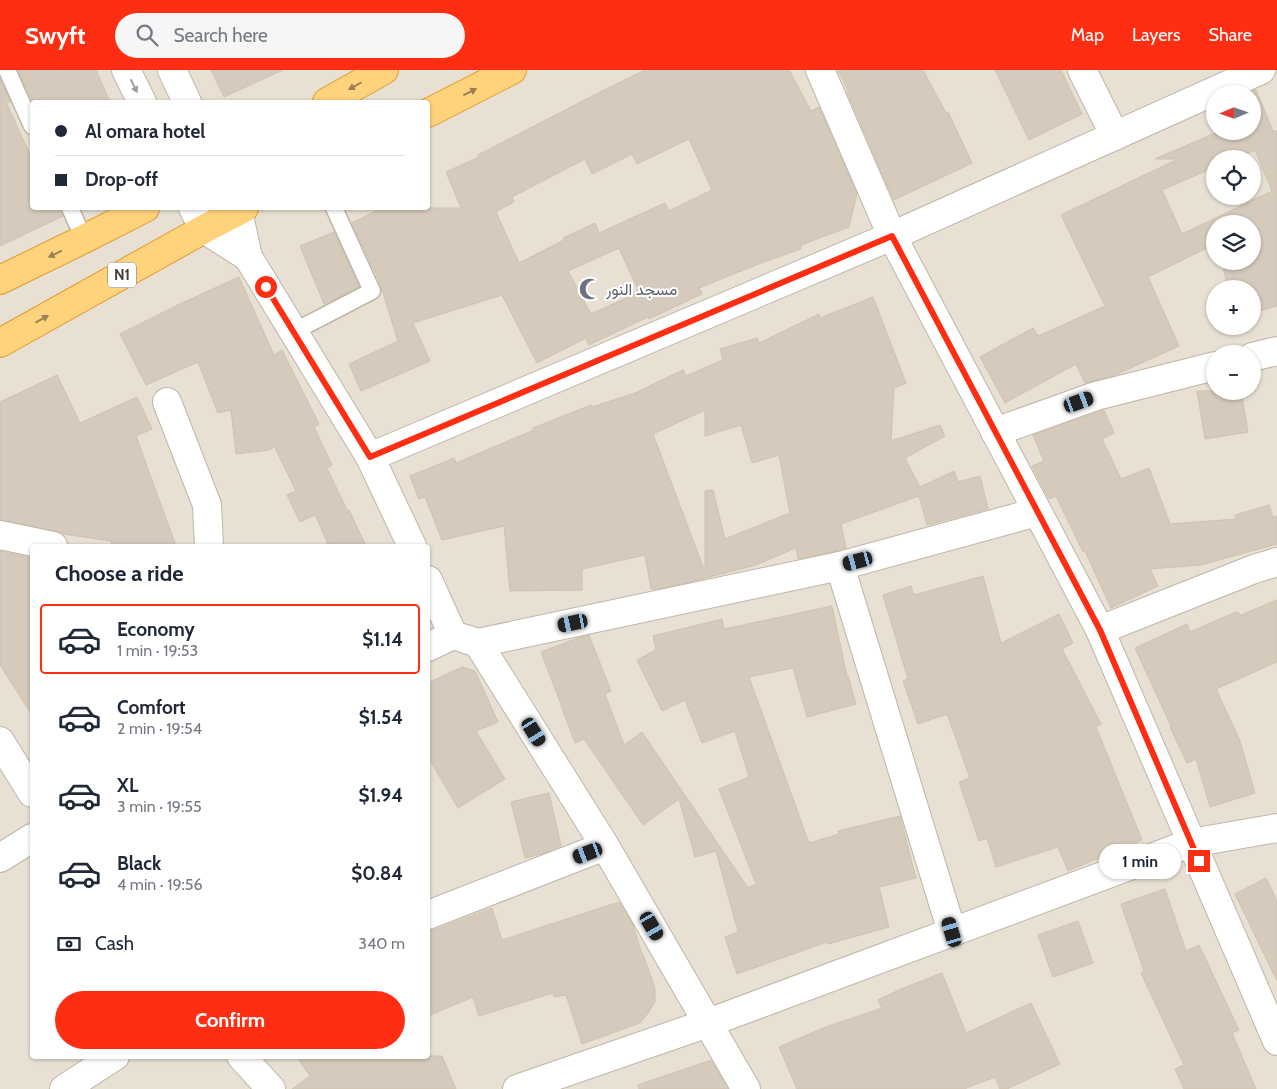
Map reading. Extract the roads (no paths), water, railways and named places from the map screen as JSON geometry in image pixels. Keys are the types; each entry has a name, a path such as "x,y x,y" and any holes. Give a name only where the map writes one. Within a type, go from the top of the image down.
{"highway":[{"path":"331,100 384,70"},
{"path":"430,112 512,70"},
{"path":"0,280 140,210"},
{"name":"N1","path":"0,343 198,218 235,210"}],"street":[{"path":"126,70 141,100"},
{"path":"172,70 186,100"},
{"path":"820,70 892,236 1100,630 1277,1041"},
{"path":"1082,70 1115,136"},
{"path":"370,457 892,236 1261,70"},
{"path":"240,210 248,257"},
{"path":"198,218 248,257 370,457 411,544"},
{"path":"1261,355 1277,351"},
{"path":"995,432 1096,396 1206,368"},
{"path":"167,402 207,505 209,544"},
{"path":"430,647 840,566 1038,512"},
{"path":"0,534 43,544"},
{"path":"1100,630 1254,569 1277,562"},
{"path":"840,566 952,932"},
{"path":"430,588 434,604 466,639 605,846 746,1089"},
{"path":"0,742 30,790"},
{"path":"517,1089 708,1023 1191,843 1277,828"},
{"path":"0,858 30,839"},
{"path":"430,914 605,846"},
{"path":"64,1089 110,1059"},
{"path":"244,1059 271,1089"}],"lane":[{"path":"7,70 30,122"},
{"path":"71,210 84,239"},
{"path":"293,332 372,291 335,210"}],"place":[{"name":"مسجد النور","path":"590,289"}]}
